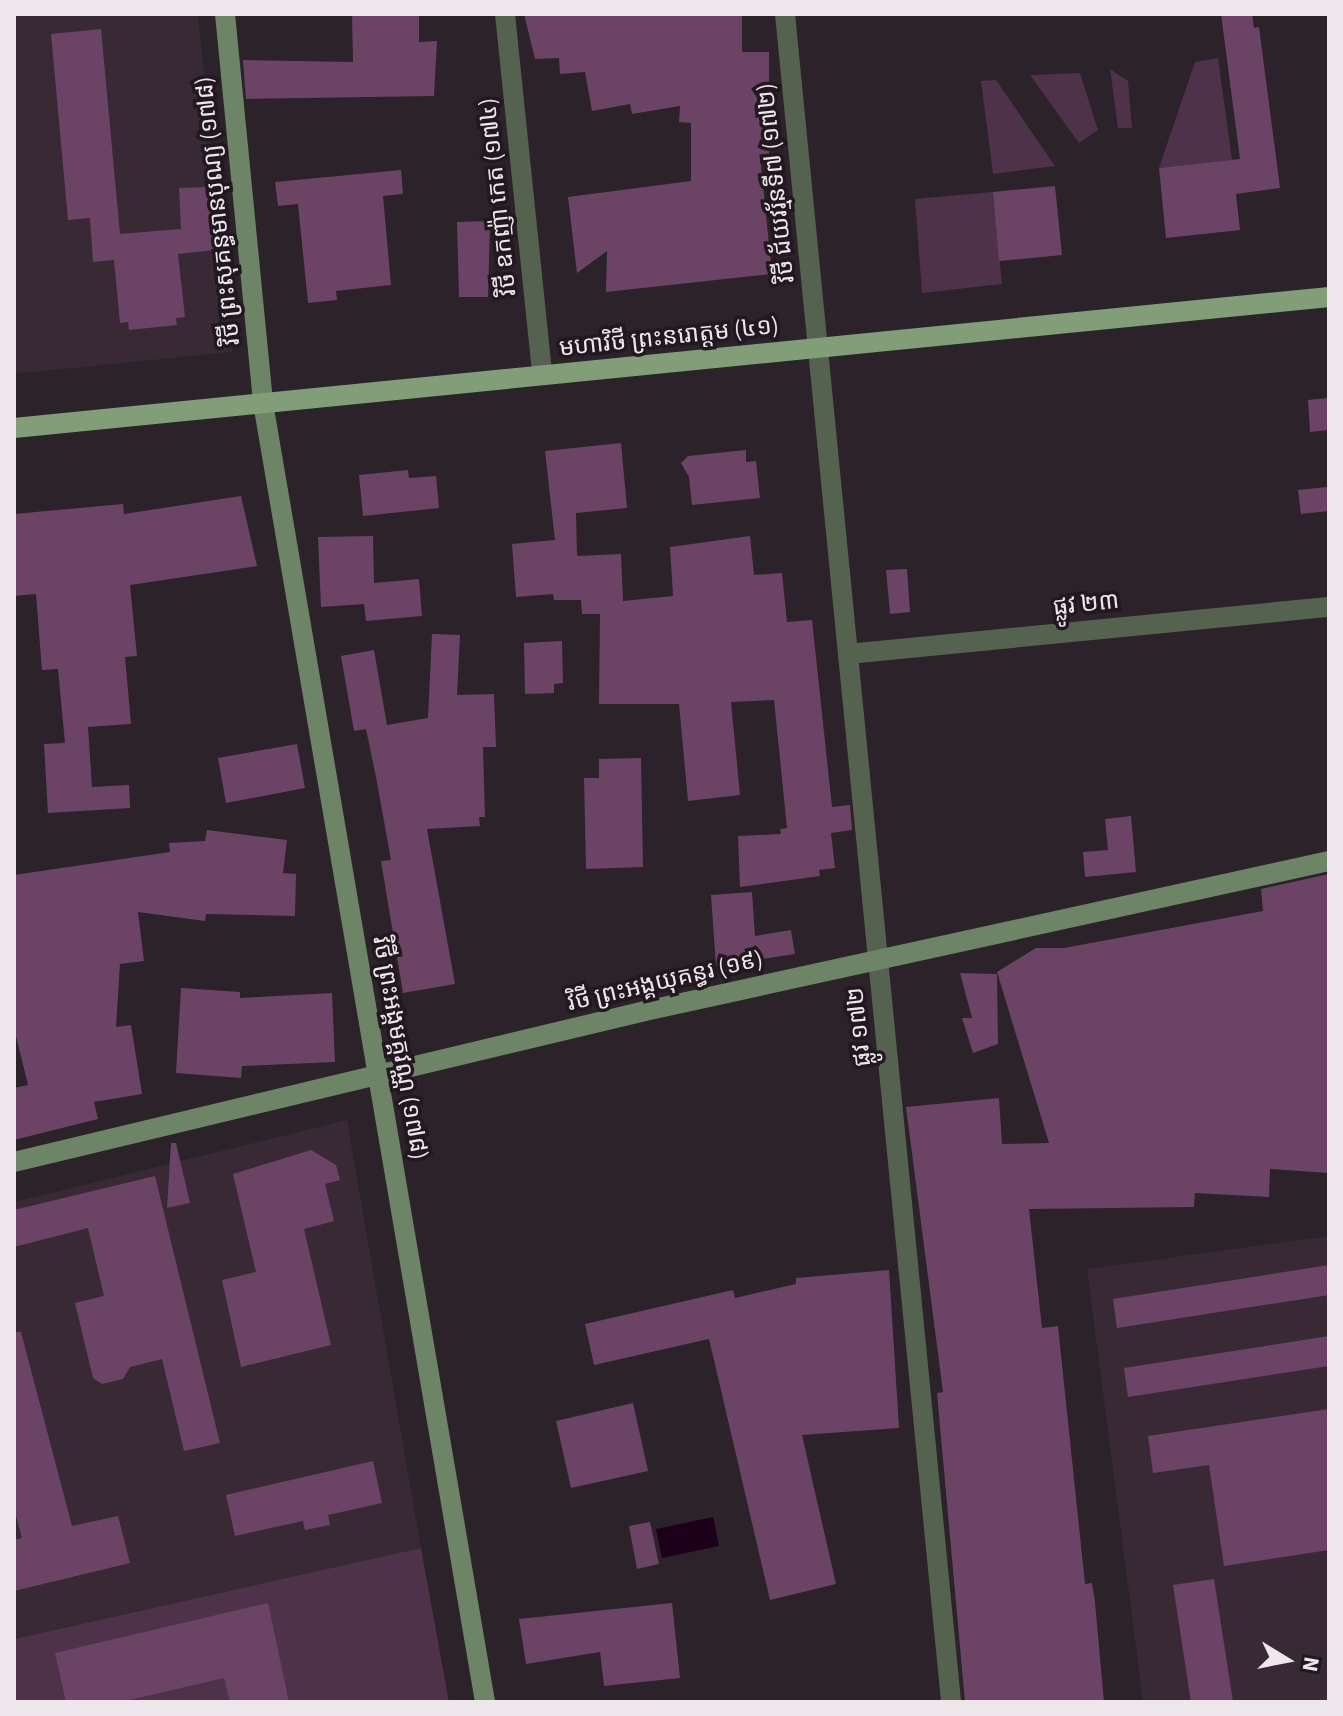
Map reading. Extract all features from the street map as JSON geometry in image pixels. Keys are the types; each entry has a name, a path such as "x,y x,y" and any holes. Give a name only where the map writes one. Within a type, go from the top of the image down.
{"main road":[{"name":"មហាវិថី ព្រះនរោត្តម (៤១)","path":"14,428 1329,297"}],"street":[{"name":"វិថី ព្រះសុគន្ធមានបុណ្យ (១៧៨)","path":"225,14 263,403"},
{"name":"វិថី ឧកញ៉ា កេត (១៧៤)","path":"505,14 542,375"},
{"name":"វិថី ជ័យវរ្ម័នទី៧ (១៧២)","path":"785,14 819,348"},
{"name":"ផ្លូវ ១៧២","path":"819,348 951,1702"},
{"name":"វិថី ព្រះអង្គមគ្គវណ្ណ (១៧៨)","path":"263,403 485,1702"},
{"name":"ផ្លូវ ២៣","path":"848,654 1329,607"},
{"name":"វិថី ព្រះអង្គយុគន្ធរ (១៩)","path":"14,1162 378,1074 1329,861"}],"shaded area":[{"path":"14,14 198,14 232,352 14,374"},
{"path":"1218,58 1232,160 1159,168 1195,62"},
{"path":"1110,69 1128,81 1132,128 1118,128"},
{"path":"1080,73 1098,130 1079,143 1030,75"},
{"path":"996,80 1055,166 993,174 981,81"},
{"path":"993,192 1002,284 922,293 915,199"},
{"path":"347,1120 421,1548 14,1639 14,1202"},
{"path":"1329,1236 1329,1702 1143,1702 1087,1269"},
{"path":"713,1517 719,1546 662,1558 656,1529"},
{"path":"421,1548 449,1702 14,1702 14,1639"}],"building":[{"path":"352,14 419,14 419,42 437,41 434,96 246,99 243,60 353,62"},
{"path":"524,14 742,14 742,52 769,52 769,156 760,156 772,274 606,292 607,251 577,273 568,197 691,181 691,123 679,122 680,106 632,114 630,104 592,111 585,72 560,74 559,58 535,59"},
{"path":"1221,14 1252,14 1254,28 1259,27 1280,188 1236,194 1240,230 1166,238 1159,168 1240,159"},
{"path":"101,29 120,234 181,229 179,188 210,187 215,250 178,254 185,317 176,318 177,325 129,330 128,322 120,323 114,260 93,262 90,218 68,220 51,34"},
{"path":"401,170 403,194 383,196 391,285 336,291 337,300 308,303 298,204 278,206 275,182"},
{"path":"1055,186 1062,255 999,261 993,192"},
{"path":"490,221 488,297 459,297 457,222"},
{"path":"1329,398 1329,430 1310,432 1308,400"},
{"path":"621,443 627,508 576,513 577,556 621,554 623,601 673,596 670,547 750,536 754,575 782,573 787,622 812,620 832,807 850,805 852,830 831,833 835,868 819,870 820,876 740,887 738,836 781,834 780,829 787,828 774,700 731,702 740,795 688,801 679,704 599,704 600,614 582,614 581,600 554,600 553,594 516,597 512,544 555,540 545,451"},
{"path":"746,450 746,462 756,461 760,498 692,505 689,477 681,463 688,456"},
{"path":"408,470 409,478 436,476 439,508 363,516 359,475"},
{"path":"1327,487 1329,511 1301,514 1298,490"},
{"path":"241,496 257,566 130,585 137,656 125,657 131,724 88,727 92,787 129,785 130,808 48,813 44,744 65,743 58,669 42,670 36,594 14,596 14,514 123,504 124,514"},
{"path":"373,536 374,583 419,579 422,616 366,621 364,604 321,607 318,537"},
{"path":"907,569 910,612 890,614 886,570"},
{"path":"432,634 460,635 457,695 494,694 496,747 483,747 485,817 479,817 480,826 427,829 455,984 403,993 381,861 391,860 376,777 366,729 354,731 341,656 374,650 387,725 428,718"},
{"path":"562,641 563,683 554,684 554,693 525,694 524,643"},
{"path":"297,744 305,788 226,803 218,758"},
{"path":"641,758 643,867 586,869 584,778 599,778 599,759"},
{"path":"1131,816 1136,872 1085,877 1083,852 1108,850 1105,819"},
{"path":"207,830 287,840 283,873 296,874 295,916 206,914 205,921 138,912 144,961 120,964 116,1027 131,1025 142,1094 94,1102 98,1119 14,1140 14,1088 28,1085 14,1028 14,875 170,852 169,843 205,841"},
{"path":"1329,874 1329,1173 1270,1169 1269,1197 1195,1193 1194,1207 1029,1209 1042,1328 1058,1326 1085,1584 1092,1583 1104,1702 965,1702 937,1393 943,1392 906,1107 999,1098 1002,1144 1049,1143 997,972 1036,948 1064,948 1263,911 1261,889"},
{"path":"752,892 755,936 791,930 795,954 716,966 711,895"},
{"path":"960,973 997,974 998,1044 973,1053 962,1018 972,1018"},
{"path":"181,988 240,992 240,998 332,993 335,1062 242,1066 241,1078 176,1073"},
{"path":"171,1143 176,1143 190,1203 167,1208"},
{"path":"311,1150 336,1165 340,1180 325,1184 334,1221 304,1229 331,1345 241,1367 222,1280 256,1272 233,1174"},
{"path":"155,1176 220,1443 184,1451 162,1359 130,1367 123,1379 102,1384 93,1378 75,1303 104,1296 88,1228 14,1247 14,1210"},
{"path":"1329,1265 1329,1295 1117,1328 1113,1299"},
{"path":"889,1270 899,1428 802,1435 836,1584 770,1600 709,1339 594,1365 585,1324 733,1290 735,1298 796,1284 796,1278"},
{"path":"14,1332 21,1332 72,1526 118,1516 130,1563 14,1591 14,1540 22,1538 14,1508"},
{"path":"1329,1336 1329,1366 1128,1397 1124,1368"},
{"path":"633,1403 648,1471 571,1488 556,1421"},
{"path":"1329,1409 1329,1550 1224,1566 1209,1465 1153,1473 1148,1436"},
{"path":"373,1461 382,1503 328,1515 330,1525 305,1530 303,1521 235,1536 226,1495"},
{"path":"650,1522 659,1564 637,1569 629,1526"},
{"path":"1214,1579 1233,1702 1191,1702 1173,1585"},
{"path":"268,1603 289,1702 230,1702 224,1678 121,1702 66,1702 55,1653"},
{"path":"672,1603 680,1678 604,1686 600,1652 526,1664 519,1619"}]}
